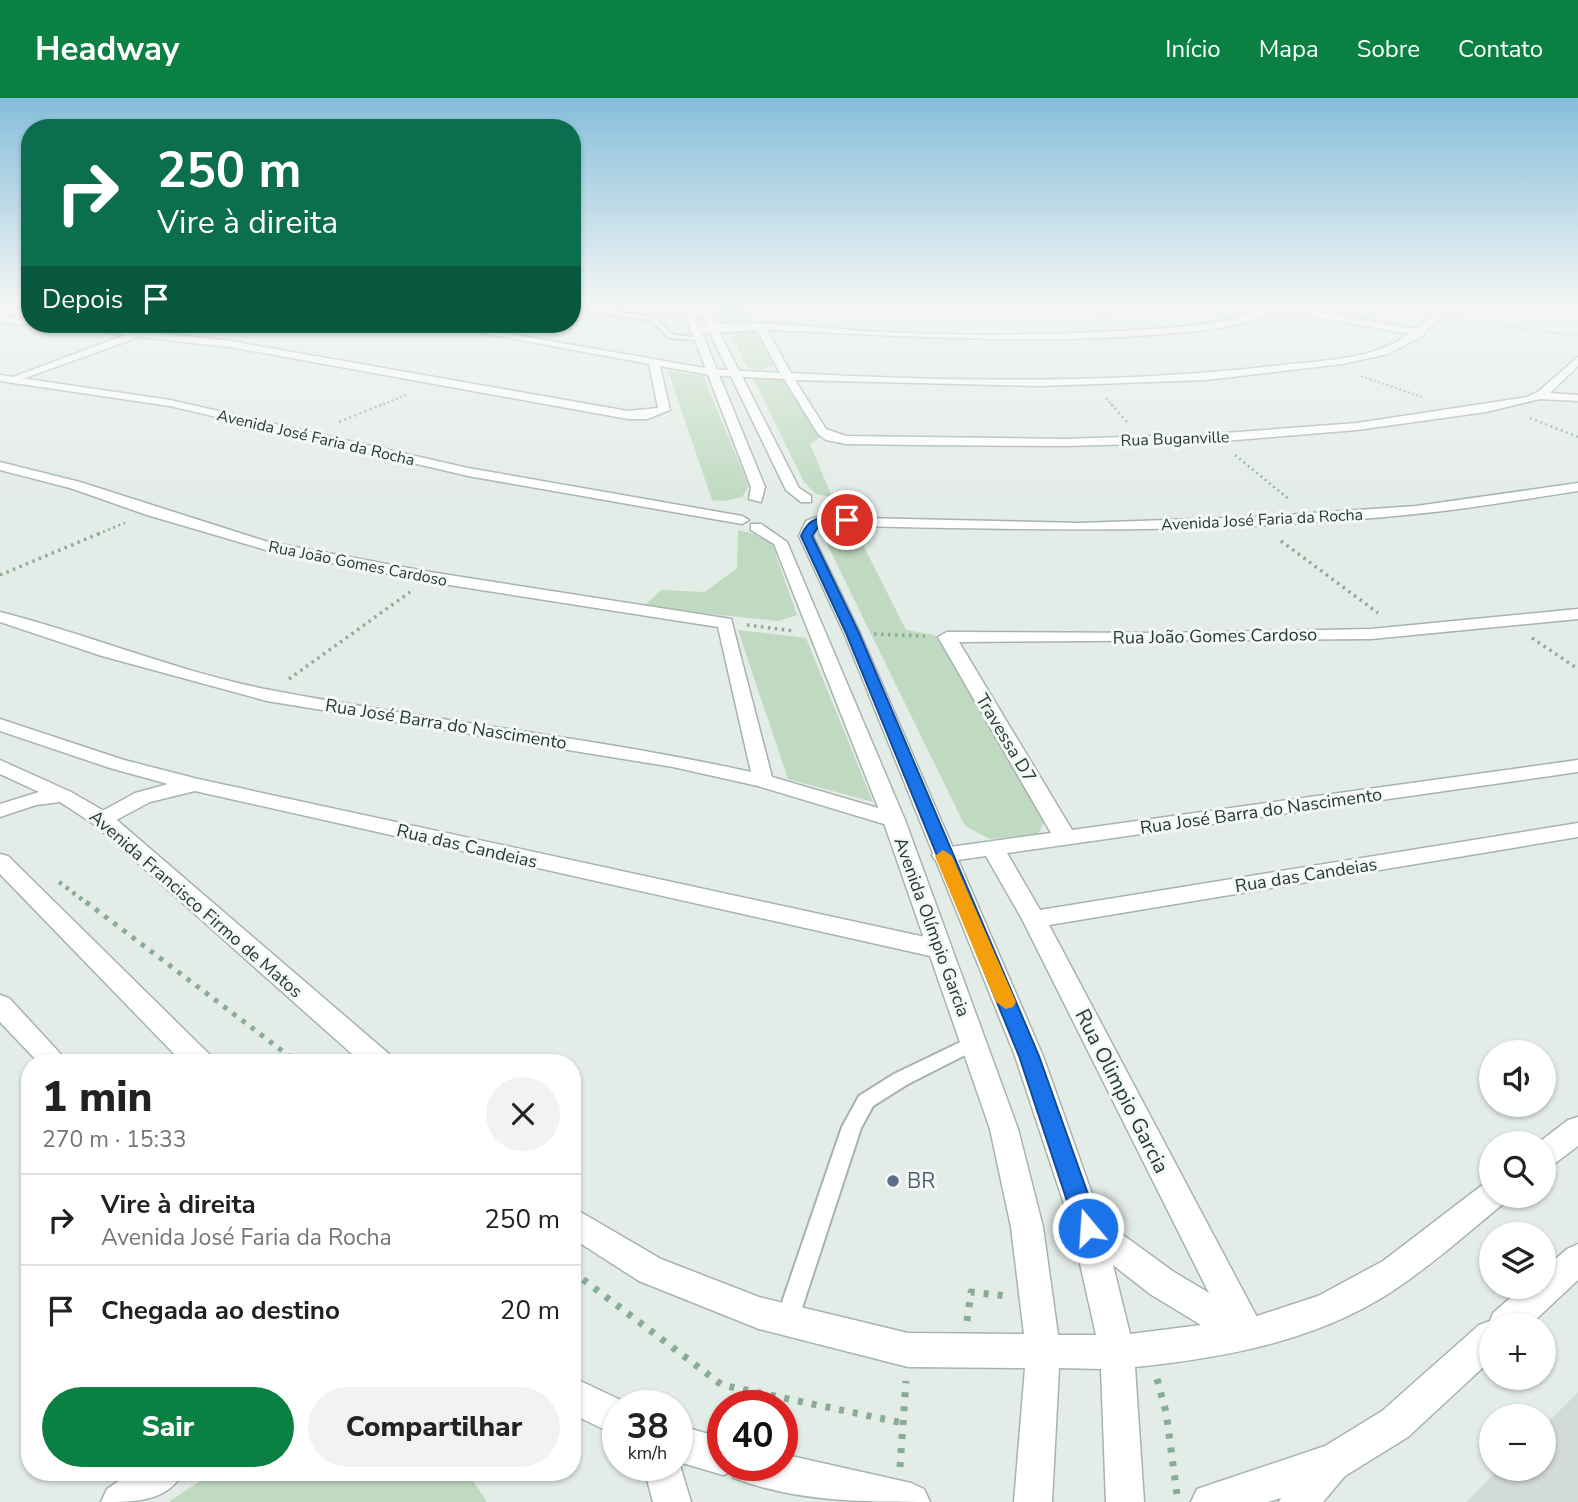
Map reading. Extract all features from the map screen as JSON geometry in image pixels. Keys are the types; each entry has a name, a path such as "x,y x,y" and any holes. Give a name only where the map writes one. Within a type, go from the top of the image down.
{"street":[{"path":"5,379 33,370"},
{"path":"365,370 597,412 647,415 664,410 656,370"},
{"path":"696,370 734,374 952,382 1091,382 1206,377 1276,370"},
{"path":"732,370 793,490 806,499"},
{"name":"Rua Buganville","path":"783,370 822,431 830,437 846,440 983,443 1311,432 1463,412 1539,396 1578,398"},
{"path":"1539,396 1568,370"},
{"path":"710,372 758,487 760,499"},
{"name":"Avenida José Faria da Rocha","path":"5,379 170,403 468,472 749,523 1079,527 1255,521 1416,510 1578,487"},
{"name":"Rua João Gomes Cardoso","path":"0,466 75,485 152,512 266,546 430,577 725,622"},
{"name":"Avenida José Faria da Rocha","path":"590,493 727,502"},
{"path":"749,523 738,510 760,499 806,499"},
{"name":"Avenida Olímpio Garcia","path":"806,499 821,509 822,515 806,522 806,536 852,633 1029,1056 1088,1228 1116,1352 1125,1502"},
{"name":"Avenida Olímpio Garcia","path":"749,523 780,542 894,820 1004,1129 1027,1227 1042,1353 1033,1502"},
{"name":"Rua João Gomes Cardoso","path":"947,637 1159,638 1401,631 1578,614"},
{"name":"Rua José Barra do Nascimento","path":"0,617 108,652 267,695 673,761 763,781 894,820"},
{"path":"725,622 763,781"},
{"name":"Travessa D7","path":"947,637 1066,839"},
{"name":"Rua das Candeias","path":"0,725 117,764 195,785 939,949"},
{"path":"117,764 134,799"},
{"name":"Avenida Francisco Firmo de Matos","path":"0,766 64,796 103,820 370,1054"},
{"name":"Rua José Barra do Nascimento","path":"943,855 1578,766"},
{"path":"103,820 134,799 166,789 195,785"},
{"path":"0,811 33,799 64,796"},
{"name":"Rua das Candeias","path":"1034,919 1578,830"},
{"name":"Rua Olimpio Garcia","path":"993,849 1034,919 1248,1335"},
{"path":"0,861 191,1054"},
{"path":"0,1006 46,1054"},
{"path":"1556,1146 1578,1129"},
{"path":"581,1227 650,1270 759,1313 908,1350 1116,1352 1167,1348 1248,1335 1326,1310 1394,1272 1479,1205"},
{"path":"1088,1228 1162,1283 1248,1335"},
{"path":"1518,1313 1578,1259"},
{"path":"1210,1502 1334,1462 1395,1424 1479,1349"},
{"path":"581,1400 602,1410"},
{"path":"1297,1502 1334,1462"},
{"path":"798,1477 911,1502"},
{"path":"120,1502 151,1481"},
{"path":"666,1481 672,1502"}],"lane":[{"path":"787,1320 852,1127 866,1101 901,1079 973,1043"}],"path":[{"path":"1343,370 1463,412"},
{"path":"1091,382 1143,439"},
{"path":"305,436 436,383"},
{"path":"1497,405 1578,437"},
{"path":"1212,437 1312,517"},
{"path":"0,575 152,512"},
{"path":"1255,521 1401,631"},
{"path":"267,695 430,577"},
{"path":"725,622 818,634"},
{"path":"1508,622 1578,669"},
{"path":"852,633 947,637"},
{"path":"54,878 286,1054"},
{"path":"581,1278 722,1385 903,1423"}],"shaded area":[{"path":"1578,1392 1578,1502 1466,1502 1487,1481 1556,1481 1556,1414"}],"green space":[{"path":"668,371 703,376 749,486 742,497 724,501 712,500"},
{"path":"753,378 783,378 820,438 810,444 832,497 816,494 804,482"},
{"path":"854,527 906,630 935,635 1046,818 1038,834 990,839 965,826 827,544 834,531"},
{"path":"738,530 754,534 772,544 797,615 778,621 643,607 661,590 705,592 737,568"},
{"path":"738,630 806,638 873,802 788,779"},
{"path":"200,1481 473,1481 487,1502 169,1502"}],"slow traffic":[{"path":"943,856 1006,1002"}],"place":[{"name":"BR","path":"893,1181"}],"route":[{"path":"847,520 817,520 811,524 806,536 852,633 1029,1056 1055,1125 1088,1228"}]}
